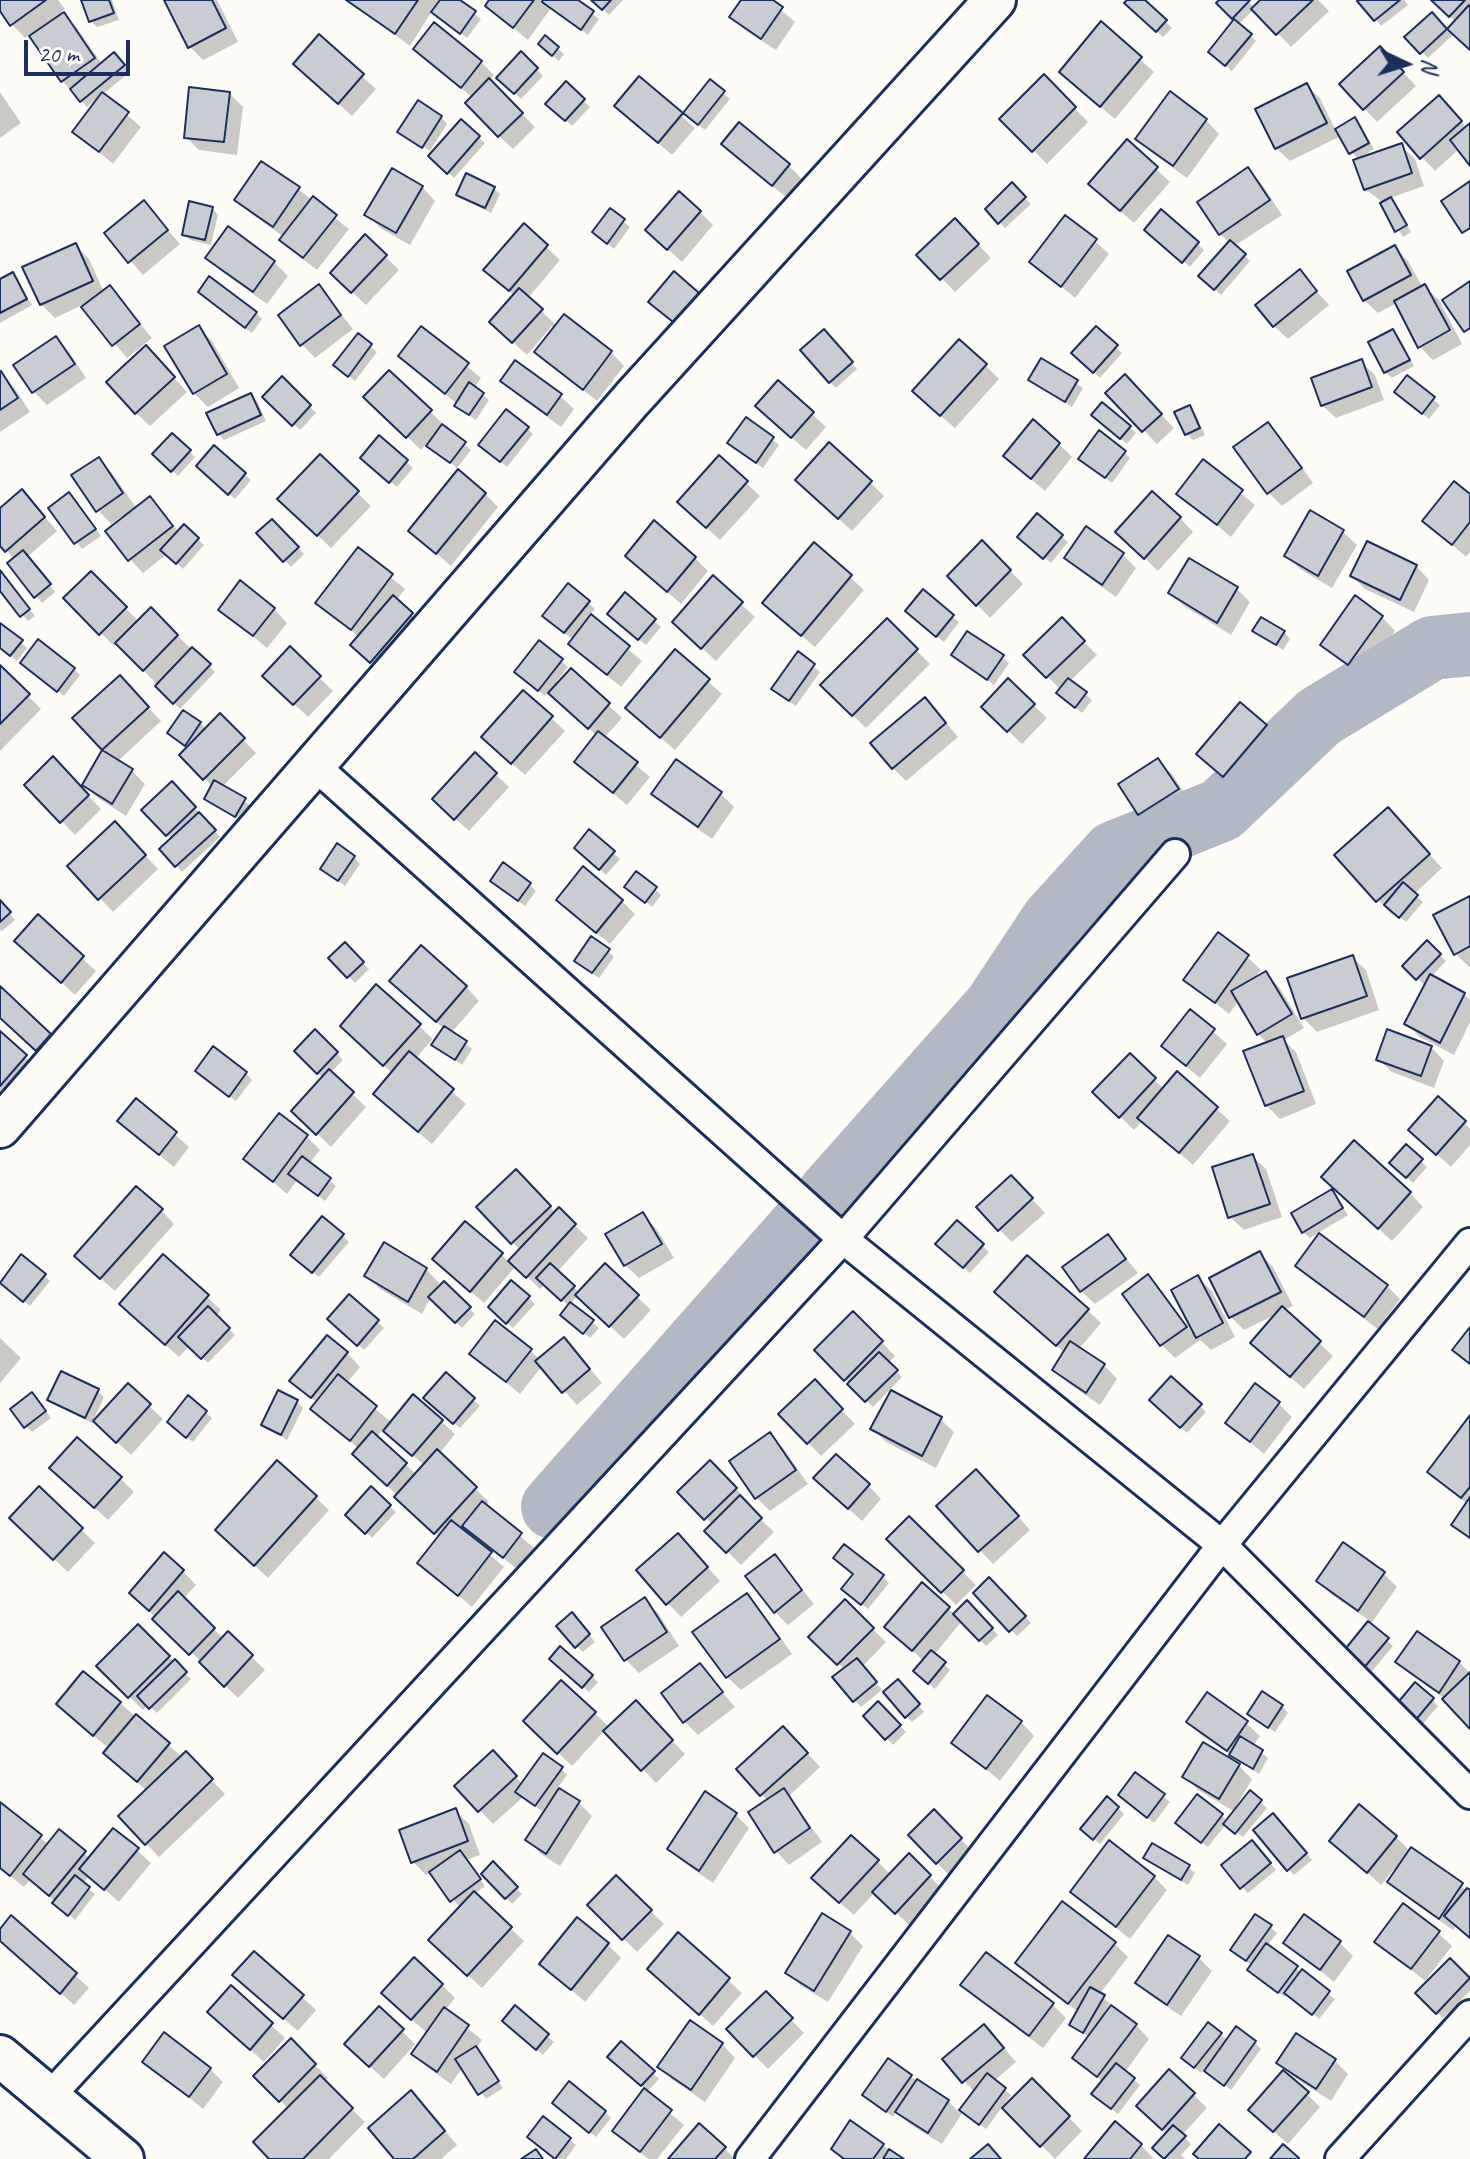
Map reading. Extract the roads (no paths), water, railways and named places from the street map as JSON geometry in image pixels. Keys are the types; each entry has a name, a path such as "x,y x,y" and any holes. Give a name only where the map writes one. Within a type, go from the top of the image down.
{"street":[{"path":"0,1127 632,399 995,0"},
{"path":"314,765 843,1239 1222,1545 1470,1794"},
{"path":"50,2096 843,1239 1175,854"},
{"path":"750,2159 1222,1545 1470,1243"},
{"path":"1340,2159 1470,2015"},
{"path":"0,2056 123,2159"}],"waterway":[{"path":"830,1193 996,1006 1053,920 1114,853 1221,810 1319,717 1432,648 1470,644"},
{"path":"553,1507 801,1226"}]}
